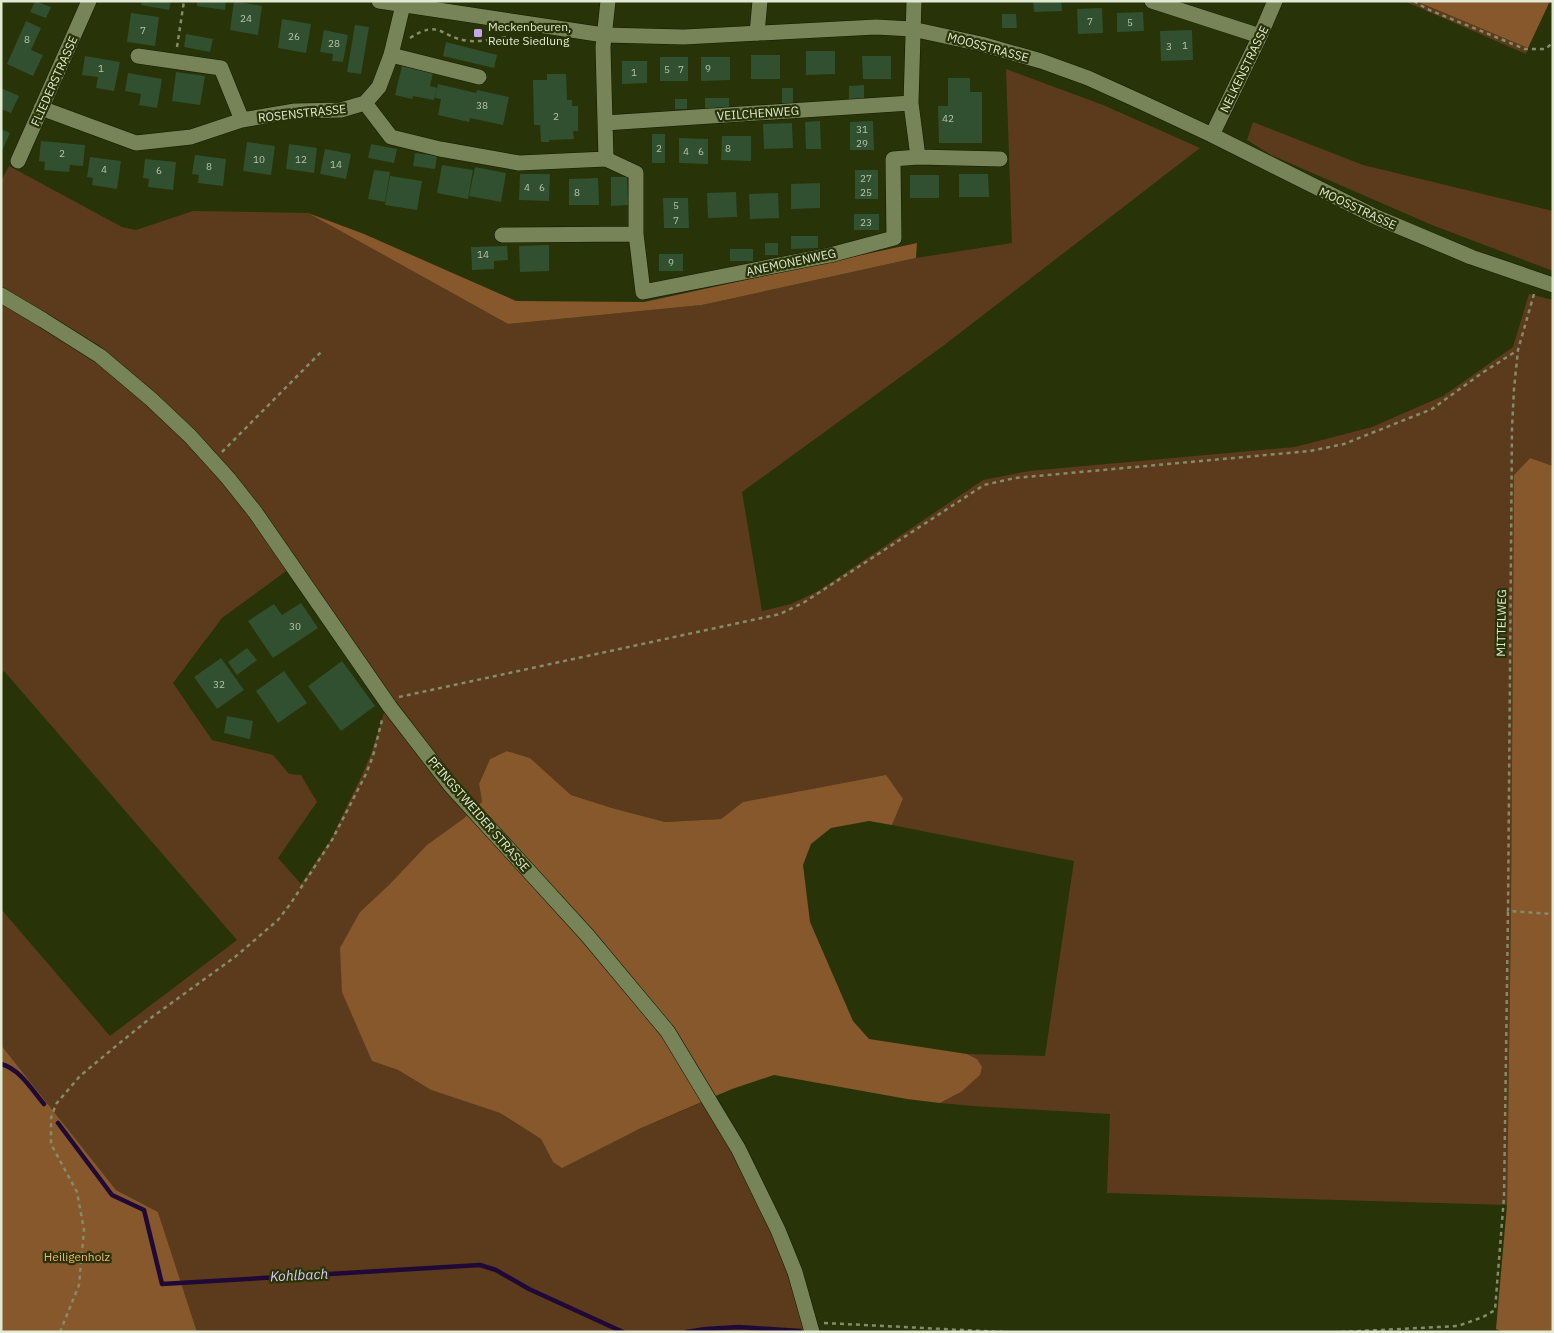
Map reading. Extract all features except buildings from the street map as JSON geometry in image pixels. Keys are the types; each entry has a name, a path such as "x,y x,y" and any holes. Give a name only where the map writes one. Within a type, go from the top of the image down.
{"street":[{"name":"FLIEDERSTRASSE","path":"18,161 89,1"},
{"name":"MOOSSTRASSE","path":"379,1 403,3 604,34 684,36 876,27 912,29 981,44 1040,61 1088,78 1212,135 1376,217 1471,257 1553,285"},
{"path":"606,159 603,47 608,1"},
{"path":"757,33 760,1"},
{"path":"914,1 911,103 918,157"},
{"path":"1152,1 1260,36"},
{"name":"NELKENSTRASSE","path":"1212,135 1275,1"},
{"path":"365,103 379,87 391,55 403,3"},
{"path":"391,55 479,77"},
{"name":"ROSENSTRASSE","path":"138,56 221,68 242,120"},
{"name":"ROSENSTRASSE","path":"41,108 136,143 191,137 242,120 295,111 341,110 365,103"},
{"name":"ANEMONENWEG","path":"365,103 391,137 519,163 606,159 636,173 636,234 643,292 830,255 894,238 894,159 918,157 1000,159"},
{"name":"VEILCHENWEG","path":"605,123 911,103"},
{"path":"502,235 636,234"},
{"name":"PFINGSTWEIDER STRASSE","path":"1,295 100,356 152,400 190,436 228,478 255,512 388,703 451,786 587,935 668,1032 738,1148 762,1196 795,1272 811,1327"}],"path":[{"path":"176,61 184,1"},
{"path":"1414,1 1427,9 1525,49 1545,49 1553,43"},
{"name":"MITTELWEG","path":"1341,1332 1458,1326 1483,1317 1495,1310 1504,1197 1512,428 1518,350 1535,293"},
{"path":"60,1332 79,1285 84,1230 77,1192 51,1144 51,1118 56,1104 80,1076 135,1030 235,957 278,920 332,840 366,774 388,703 780,614 804,603 984,485 1015,478 1310,451 1344,444 1432,409 1518,350"},
{"path":"226,449 322,351"},
{"path":"1508,910 1553,914"},
{"path":"811,1327 1003,1332"}],"shaded area":[{"path":"1404,1 1416,1 1528,48 1526,54"},
{"path":"1006,69 1103,105 1200,148 943,346 742,492 762,611 791,604 818,591 983,480 1029,471 1295,447 1372,427 1443,396 1513,347 1529,294 1553,300 1553,466 1530,458 1514,475 1507,1205 1107,1193 1110,1114 940,1103 961,1092 977,1059 967,1054 1045,1056 1074,861 892,825 903,799 743,802 721,819 665,822 571,795 530,758 507,751 490,759 479,784 482,802 360,912 372,1061 398,1070 431,1090 500,1113 541,1139 553,1162 703,1102 750,1183 771,1225 788,1269 805,1332 197,1332 158,1212 116,1190 1,1045 1,909 110,1036 237,940 4,671 1,674 1,303 85,354 126,386 182,438 245,507 289,569 222,618 173,683 212,740 273,755 289,774 301,775 317,802 278,858 301,884 331,839 363,773 371,754 390,693 282,538 189,426 100,346 1,288 1,181 9,166 122,227 136,230 193,211 308,213 508,324 702,305 916,258 1012,243"},
{"path":"1253,122 1363,165 1553,211 1553,271 1432,225 1271,155 1247,140"}],"green space":[{"path":"1416,1 1550,1 1528,48"},
{"path":"308,213 364,234 516,301 644,302 917,243 916,258 702,305 508,324"},
{"path":"1530,458 1553,466 1553,1332 1504,1332 1496,1329 1507,1205 1514,475"},
{"path":"507,751 530,758 571,795 665,822 721,819 743,802 886,775 903,799 892,825 869,821 831,828 811,844 803,865 810,922 853,1021 869,1039 967,1054 977,1059 982,1067 980,1075 961,1092 940,1103 907,1099 774,1075 732,1089 639,1129 562,1168 553,1162 541,1139 500,1113 431,1090 398,1070 372,1061 342,992 340,948 360,912 427,845 463,819 482,802 479,784 490,759"},
{"name":"Heiligenholz","path":"1,1045 116,1190 158,1212 197,1332 1,1332"}],"waterway":[{"name":"Kohlbach","path":"1,1064 20,1075 44,1104"},
{"name":"Kohlbach","path":"58,1123 112,1195 144,1210 162,1284 480,1265 496,1270 529,1289 623,1332"},
{"name":"Kohlbach","path":"686,1332 739,1327 800,1331"}],"place":[{"name":"Meckenbeuren, Reute Siedlung","path":"478,33"}]}
